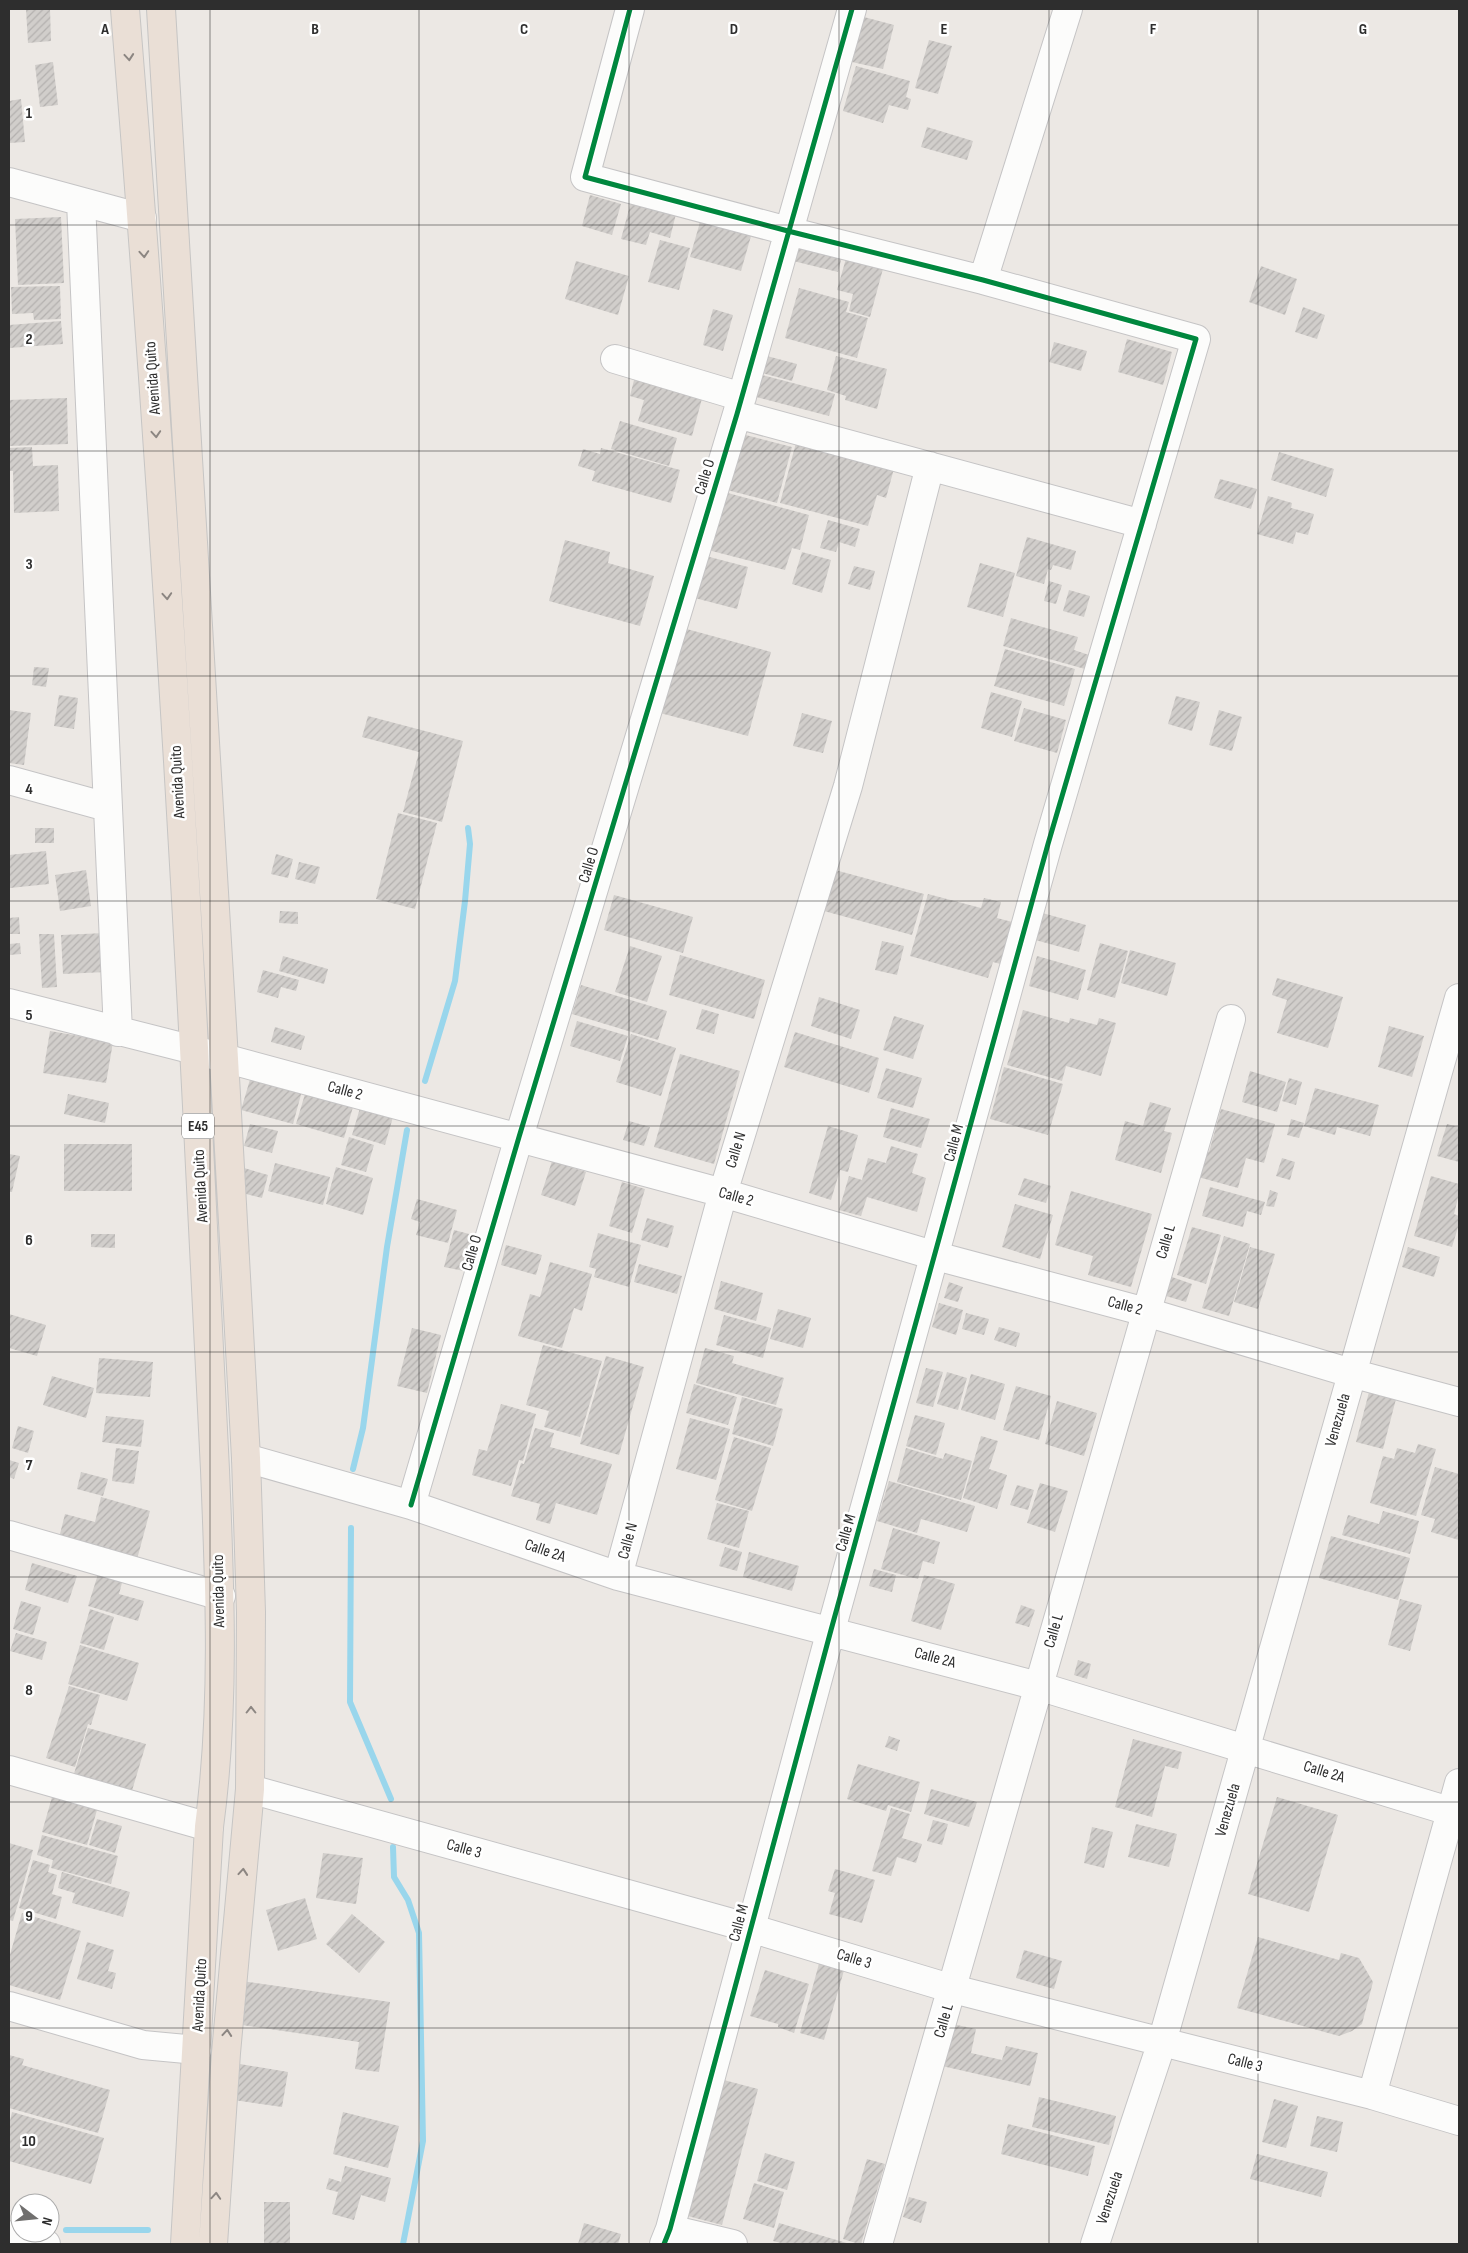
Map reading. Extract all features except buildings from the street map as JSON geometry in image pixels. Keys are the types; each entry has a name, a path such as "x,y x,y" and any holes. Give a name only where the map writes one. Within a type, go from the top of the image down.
{"highway":[{"name":"Avenida Quito","path":"125,9 142,218 168,606 194,1050 221,1596 215,1781 209,1827 185,2244"},
{"name":"Avenida Quito","path":"161,9 224,1059 246,1458 251,1612 250,1789 226,2053 213,2244"}],"street":[{"path":"630,9 585,177 788,231 984,280 1068,9"},
{"name":"Calle O","path":"411,1505 519,1137 740,405 852,9"},
{"path":"9,182 142,218"},
{"path":"81,202 118,1032"},
{"name":"Calle M","path":"667,2237 831,1630 936,1256 1048,844 1196,339 984,280"},
{"path":"615,359 740,405 930,466 1142,524"},
{"name":"Calle N","path":"618,1576 723,1193 848,786 930,466"},
{"path":"9,780 107,807"},
{"name":"Venezuela","path":"1095,2244 1162,2042 1459,998"},
{"name":"Calle 2","path":"9,1004 194,1050 519,1137 723,1193 936,1256 1146,1312 1351,1373 1459,1402"},
{"name":"Calle L","path":"878,2244 1231,1019"},
{"name":"Calle 2A","path":"246,1458 411,1505 618,1576 831,1630 1038,1686 1455,1813"},
{"path":"9,1535 221,1596"},
{"path":"9,1770 209,1827"},
{"path":"1372,2095 1455,1813 1459,1783"},
{"name":"Calle 3","path":"250,1789 750,1928 953,1989 1372,2095 1459,2120"},
{"path":"9,2006 143,2045 197,2050"},
{"path":"9,2235 46,2244"},
{"path":"667,2237 733,2244"}],"waterway":[{"path":"425,1081 455,981 470,844 468,828"},
{"path":"353,1469 363,1428 387,1247 407,1130"},
{"path":"351,1528 350,1702 391,1799"},
{"path":"393,1847 394,1877 408,1900 419,1933 423,2141 403,2244"},
{"path":"66,2230 148,2230"}],"cycle path":[{"path":"630,9 585,177 983,280 1196,339 1048,844 831,1630 670,2229 664,2244"},
{"path":"411,1505 519,1137 737,414 852,9"}]}
